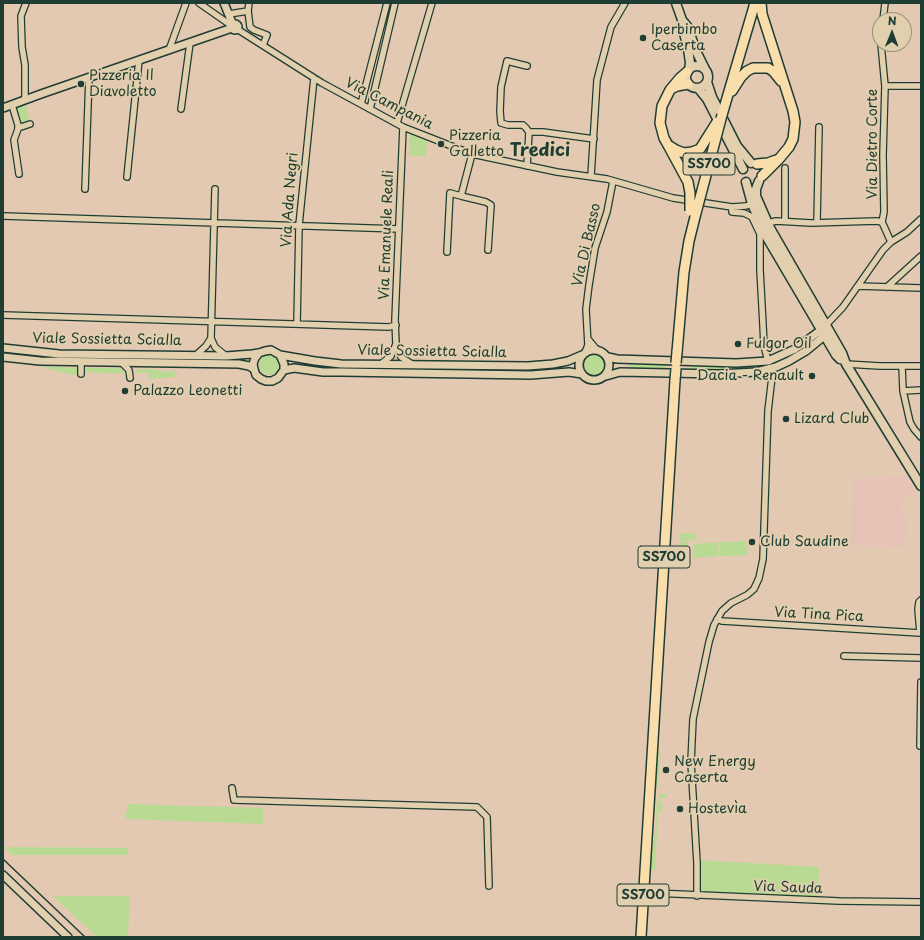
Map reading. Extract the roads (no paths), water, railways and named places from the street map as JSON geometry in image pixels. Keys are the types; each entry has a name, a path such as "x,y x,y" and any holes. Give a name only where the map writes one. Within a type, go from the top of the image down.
{"highway":[{"name":"SS700","path":"641,937 675,380 684,272 693,212 755,3"},
{"path":"761,3 762,14 785,85"},
{"name":"SS700","path":"727,99 747,71 753,68 768,68 773,71 785,85 795,122 793,139 782,156 761,178"},
{"path":"670,90 688,71"},
{"path":"670,90 677,86 688,84"},
{"name":"SS700","path":"670,90 665,97 661,115 662,130 668,145 688,182 693,212"},
{"name":"SS700","path":"668,145 684,153 700,149 722,116"},
{"path":"754,164 768,163 782,156"}],"main road":[{"path":"676,3 682,20 682,27 688,49 690,63 686,78 688,84 698,88 704,86 707,82"},
{"path":"682,20 687,26 697,54 708,75 707,82 712,98 737,146 754,164 762,170 761,178 756,189 756,196 768,223 826,330"},
{"path":"688,71 696,66 704,69"},
{"path":"698,88 743,169 742,176 746,182 752,204 769,241 842,353 845,362 921,486"},
{"path":"743,169 745,166 754,164"},
{"path":"746,182 753,184 761,178"}],"street":[{"path":"25,99 25,65 22,47 21,16 26,3"},
{"path":"169,50 186,3"},
{"name":"Via Campania","path":"199,3 314,78 370,109 403,127 472,154 557,172 591,176 673,198 732,207 752,204"},
{"path":"3,108 25,99 234,27 224,3"},
{"path":"249,3 248,11 250,27 267,35 263,45"},
{"path":"361,104 387,3"},
{"path":"370,109 395,3"},
{"path":"397,123 432,3"},
{"path":"591,176 597,80 611,27 625,3"},
{"path":"229,14 248,11"},
{"path":"181,110 190,43"},
{"name":"Via Dietro Corte","path":"883,52 885,86 883,155 884,212 882,222 891,242"},
{"path":"128,178 139,60"},
{"path":"527,66 507,61 501,86 500,111 501,123 508,125 523,125 529,132 527,166"},
{"path":"85,189 89,77"},
{"name":"Via Ada Negri","path":"297,324 299,225 314,78"},
{"path":"885,86 921,86"},
{"path":"12,105 18,128 14,140 19,174"},
{"path":"18,128 30,124"},
{"path":"817,222 819,126"},
{"name":"Via Emanuele Reali","path":"396,344 403,127"},
{"path":"529,132 543,132 594,139"},
{"path":"461,196 472,154"},
{"path":"785,168 785,222"},
{"name":"Via Di Basso","path":"584,354 588,345 586,331 586,309 588,285 596,248 607,212 613,181"},
{"path":"215,189 211,338 215,347 226,356"},
{"path":"447,252 450,194 486,202 490,205 488,250"},
{"name":"Via Campania","path":"732,207 732,212 744,213 752,217 759,230 760,245"},
{"path":"3,216 399,229"},
{"path":"826,330 876,259 891,242 907,232 921,220"},
{"path":"768,223 882,222"},
{"path":"697,896 697,863 691,753 693,719 709,642 717,619 722,611 754,589 759,578 763,559 768,411 772,377 764,346 760,245 769,241"},
{"path":"887,287 921,256"},
{"path":"858,286 921,288"},
{"path":"3,315 389,327 396,325"},
{"name":"Viale Sossietta Scialla","path":"3,357 40,361 239,364 249,366 254,370 258,377 269,381 278,378 284,370 294,368 323,372 531,375 569,372 582,374 589,380 595,380 620,372 736,374 751,372 769,365 826,330"},
{"path":"196,355 206,346 211,338"},
{"path":"588,339 597,350"},
{"path":"381,364 391,356 396,344"},
{"path":"396,344 401,357 412,364"},
{"name":"Viale Sossietta Scialla","path":"3,348 60,354 226,356 259,354 265,350 272,350 280,355 324,362 381,364 540,365 568,361 590,350 597,350 603,352 608,357 617,359 769,365"},
{"path":"254,370 254,361 259,354"},
{"path":"582,374 579,366 580,360 584,354"},
{"path":"280,355 284,364 284,370"},
{"path":"606,376 610,366 608,357"},
{"path":"81,362 81,373"},
{"path":"845,362 921,366"},
{"path":"122,363 128,367 130,376 132,367 138,363"},
{"path":"902,366 903,390 910,422 920,436"},
{"path":"903,390 921,390"},
{"name":"Via Tina Pica","path":"717,619 722,621 921,634 918,609 919,602 921,600"},
{"path":"844,656 921,658"},
{"path":"920,746 921,682"},
{"path":"232,788 234,800 477,807 487,817 489,886"},
{"path":"3,875 68,937"},
{"name":"Via Sauda","path":"634,892 831,901 921,902"}],"railway":[{"path":"3,859 85,937"}],"place":[{"name":"Iperbimbo Caserta","path":"643,38"},
{"name":"Pizzeria Il Diavoletto","path":"81,84"},
{"name":"Pizzeria Galletto","path":"441,144"},
{"name":"Fulgor Oil","path":"738,344"},
{"name":"Dacia - Renault","path":"812,376"},
{"name":"Palazzo Leonetti","path":"125,391"},
{"name":"Lizard Club","path":"786,419"},
{"name":"Club Saudine","path":"752,542"},
{"name":"New Energy Caserta","path":"666,770"},
{"name":"Hostevìa","path":"680,809"}],"district":[{"name":"Tredici","path":"540,151"}]}
